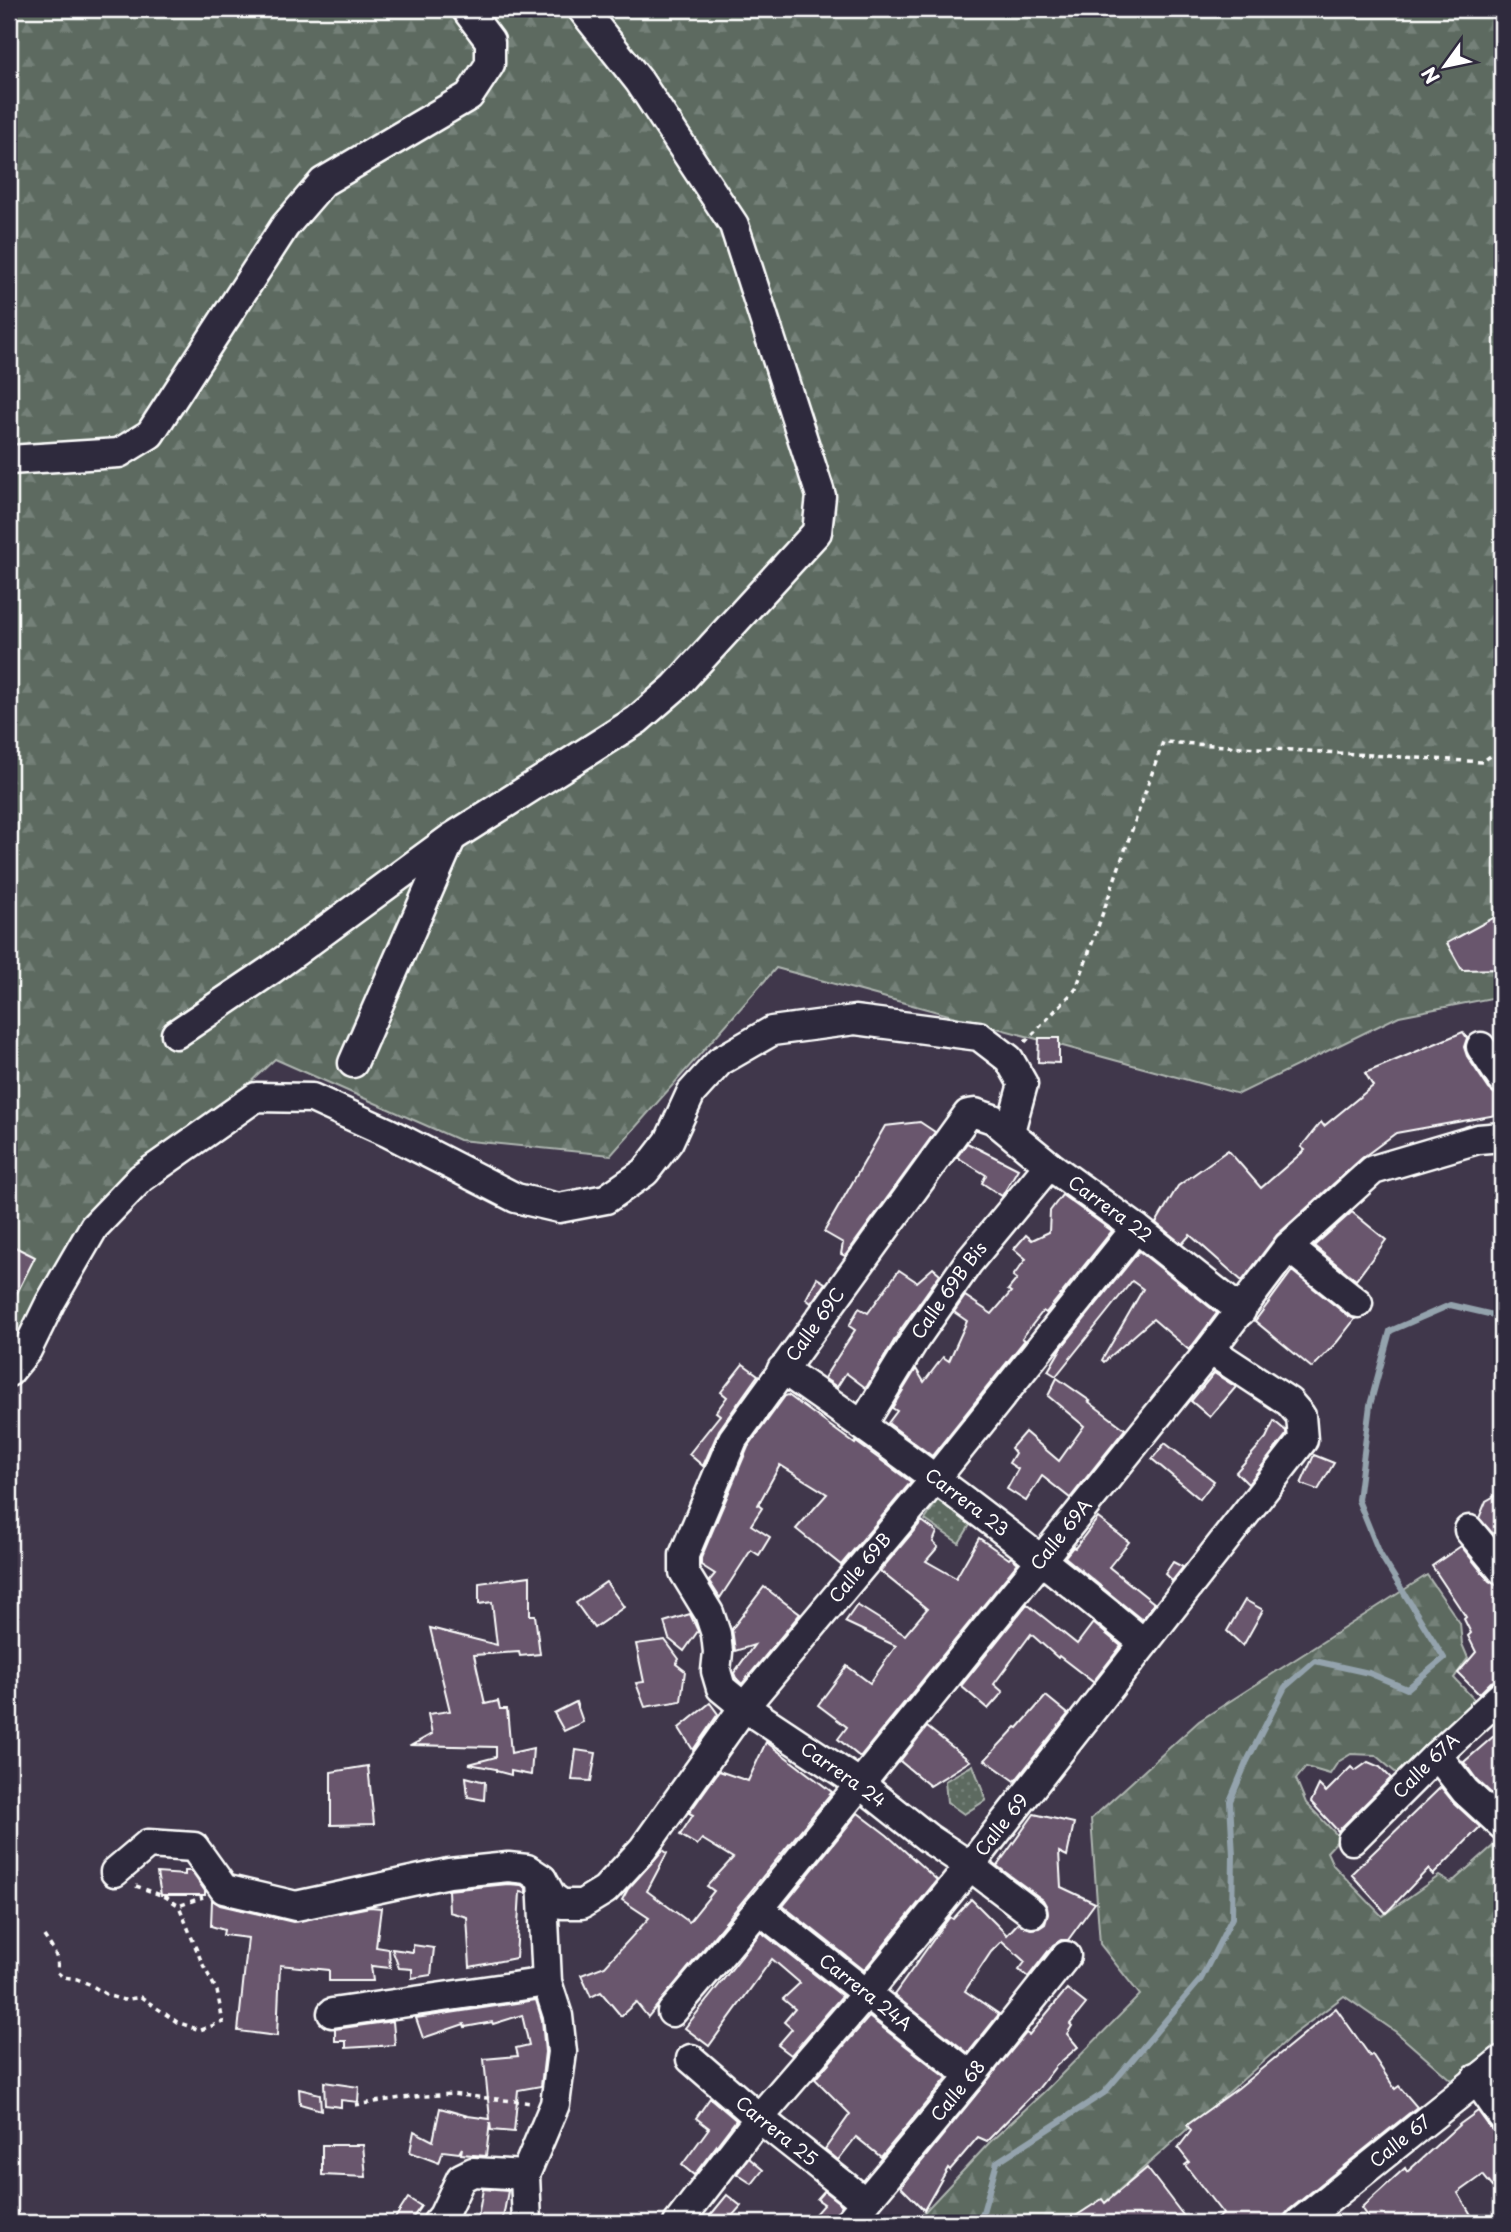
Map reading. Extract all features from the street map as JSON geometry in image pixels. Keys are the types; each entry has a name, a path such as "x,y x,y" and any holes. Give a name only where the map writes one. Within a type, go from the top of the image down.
{"street":[{"path":"9,460 119,453 150,434 285,226 323,182 470,96 489,64 490,41 466,9"},
{"path":"176,1034 271,970 451,838 637,720 675,687 817,532 821,496 734,225 639,81 582,9"},
{"path":"353,1063 451,838"},
{"path":"9,1372 27,1350 50,1303 94,1227 141,1178 256,1097 312,1098 389,1133 516,1198 559,1208 606,1199 645,1172 669,1141 691,1093 720,1061 772,1031 855,1020 979,1037 1009,1059 1023,1084 1010,1131"},
{"path":"1482,1047 1502,1079"},
{"name":"Carrera 22","path":"975,1113 993,1119 1010,1131 1049,1165 1136,1228 1241,1311"},
{"name":"Calle 69C","path":"684,1555 733,1439 968,1114 975,1113"},
{"name":"Calle 69A","path":"672,2012 759,1909 1042,1559 1241,1311 1288,1247 1373,1170 1478,1139 1502,1137"},
{"name":"Calle 69B Bis","path":"863,1424 915,1339 968,1263 1049,1165"},
{"name":"Calle 69B","path":"541,1879 552,1897 562,1904 582,1904 605,1890 643,1849 744,1707 936,1478 1136,1228"},
{"path":"1288,1247 1358,1303"},
{"name":"Calle 69","path":"678,2223 758,2118 867,1993 970,1866 1303,1440 1301,1416 1289,1402 1210,1350"},
{"name":"Carrera 23","path":"782,1369 936,1478 1042,1559 1144,1643"},
{"path":"1469,1530 1502,1570"},
{"name":"Carrera 24","path":"684,1555 684,1572 709,1612 716,1634 716,1671 721,1688 744,1707 860,1784 928,1838 1032,1913"},
{"name":"Calle 67A","path":"1352,1840 1502,1695"},
{"path":"1437,1755 1465,1791 1502,1825"},
{"path":"115,1872 148,1844 194,1847 224,1889 296,1906 449,1873 508,1867 527,1869 541,1879 547,1982 558,2017 562,2052 555,2104 525,2175 527,2223"},
{"name":"Carrera 24A","path":"759,1909 971,2076"},
{"name":"Calle 68","path":"857,2213 1066,1956"},
{"path":"332,2013 547,1982"},
{"name":"Carrera 25","path":"691,2059 758,2118 857,2213"},
{"name":"Calle 67","path":"1299,2223 1502,2060"},
{"path":"1476,2079 1502,2116"},
{"path":"437,2223 461,2178 473,2172 525,2175"}],"path":[{"path":"1009,1059 1076,989 1163,742 1482,762 1502,748"},
{"path":"44,1936 59,1962 57,1972 63,1977 77,1979 109,1996 124,2000 141,1997 177,2022 200,2030 223,2022 217,1991 202,1963 179,1906 161,1895 121,1881 115,1872"},
{"path":"179,1906 224,1889"},
{"path":"355,2105 451,2094 555,2104"}],"green space":[{"path":"9,9 1502,9 1502,996 1399,1016 1239,1094 776,968 611,1155 459,1140 275,1059 95,1227 9,1370"},
{"path":"938,1499 970,1525 959,1543 925,1520"},
{"path":"1427,1575 1460,1623 1462,1644 1468,1658 1454,1678 1483,1709 1402,1778 1375,1755 1351,1754 1338,1762 1330,1774 1306,1767 1296,1779 1306,1803 1340,1838 1327,1852 1333,1865 1382,1916 1439,1876 1451,1883 1502,1838 1502,1917 1492,1922 1502,1945 1502,2046 1452,2081 1396,2032 1344,1996 1294,2034 1082,2223 918,2223 916,2221 989,2143 1140,1995 1100,1944 1091,1819 1199,1721"},
{"path":"973,1765 986,1800 964,1814 947,1802 945,1781"}],"building":[{"path":"1495,917 1502,931 1502,969 1462,970 1447,943"},
{"path":"1463,1032 1467,1038 1464,1047 1467,1056 1489,1089 1502,1096 1502,1114 1396,1133 1362,1158 1277,1235 1242,1281 1190,1235 1182,1244 1156,1223 1178,1186 1228,1150 1261,1188 1305,1150 1301,1147 1321,1122 1324,1126 1373,1086 1365,1073"},
{"path":"1039,1038 1059,1038 1059,1063 1038,1062"},
{"path":"920,1122 935,1132 845,1256 841,1254 843,1243 824,1232 885,1126"},
{"path":"967,1143 1018,1169 1002,1196 982,1183 986,1175 957,1157"},
{"path":"1062,1195 1112,1231 1046,1313 1043,1311 1022,1338 1025,1340 932,1456 888,1423 897,1411 892,1408 916,1369 924,1382 943,1357 949,1361 967,1321 954,1312 965,1296 992,1314 1011,1292 1008,1290 1017,1279 1013,1276 1026,1259 1014,1249 1026,1235 1032,1240 1049,1232 1050,1211"},
{"path":"1352,1212 1386,1240 1356,1280 1314,1246"},
{"path":"9,1244 35,1257 9,1309"},
{"path":"1139,1251 1217,1313 1189,1350 1153,1319 1104,1362 1102,1360 1143,1289 1132,1281 1056,1376 1048,1371 1062,1347"},
{"path":"933,1268 940,1274 901,1329 866,1388 846,1373 837,1387 824,1378 855,1330 849,1326 859,1308 868,1313 899,1270 917,1282"},
{"path":"1292,1271 1355,1319 1312,1368 1255,1321"},
{"path":"817,1278 825,1283 811,1303 806,1299"},
{"path":"743,1364 758,1375 719,1430 703,1466 689,1454 720,1415 716,1412 727,1397 721,1392"},
{"path":"1214,1373 1236,1387 1210,1417 1191,1401"},
{"path":"1057,1378 1125,1429 1070,1498 1042,1476 1026,1501 1007,1489 1018,1469 1009,1463 1015,1453 1011,1448 1025,1432 1059,1461 1084,1426 1048,1396"},
{"path":"788,1395 911,1482 841,1565 796,1529 827,1494 780,1465 758,1505 762,1508 751,1525 770,1537 759,1555 751,1550 720,1598 709,1581 715,1574 701,1565 701,1558 748,1447"},
{"path":"1274,1421 1286,1431 1286,1435 1248,1484 1236,1472 1266,1438"},
{"path":"1165,1443 1214,1481 1200,1499 1152,1459"},
{"path":"1314,1455 1334,1463 1318,1490 1301,1484"},
{"path":"1502,1492 1502,1544 1479,1518 1486,1501"},
{"path":"1098,1518 1129,1542 1109,1567 1154,1603 1142,1620 1065,1557"},
{"path":"922,1521 937,1532 933,1542 938,1547 926,1561 956,1578 979,1538 1018,1563 860,1757 838,1739 847,1727 818,1705 847,1666 870,1683 896,1646 845,1622 857,1605 905,1635 927,1609 880,1571"},
{"path":"1461,1546 1489,1581 1502,1586 1502,1679 1491,1682 1479,1694 1458,1673 1476,1652 1468,1636 1471,1633 1464,1619 1466,1617 1432,1566"},
{"path":"1173,1562 1183,1567 1172,1581 1165,1574"},
{"path":"530,1576 530,1615 535,1615 540,1654 520,1656 519,1652 474,1655 485,1704 498,1701 500,1709 507,1709 511,1753 533,1748 531,1775 511,1771 511,1775 469,1764 496,1757 496,1747 412,1745 432,1734 428,1714 450,1711 430,1628 497,1645 492,1602 479,1604 479,1583"},
{"path":"606,1582 624,1607 594,1628 576,1603"},
{"path":"764,1587 800,1614 742,1684 734,1673 754,1645 735,1651 732,1629"},
{"path":"1245,1600 1263,1610 1243,1646 1227,1631"},
{"path":"1027,1604 1077,1644 1093,1623 1121,1646 1093,1682 1059,1656 1058,1658 1031,1634 994,1684 1003,1692 988,1709 961,1686"},
{"path":"690,1614 698,1631 684,1651 669,1639 664,1622"},
{"path":"665,1640 679,1659 676,1664 685,1671 681,1701 645,1707 636,1683 644,1682 636,1644"},
{"path":"1046,1696 1068,1714 1015,1781 985,1760"},
{"path":"576,1702 583,1722 564,1731 554,1713"},
{"path":"710,1703 718,1714 693,1750 679,1728"},
{"path":"927,1727 970,1761 930,1786 900,1761"},
{"path":"1502,1729 1502,1803 1477,1780 1464,1762"},
{"path":"766,1742 832,1792 648,2017 636,2002 621,2016 601,1992 591,1997 581,1975 605,1966 649,1918 622,1900 628,1889 663,1850 667,1853 647,1891 689,1922 714,1891 707,1886 733,1858 702,1839 697,1845 680,1835 693,1815 689,1813 719,1771 748,1781"},
{"path":"576,1750 596,1753 591,1781 572,1780"},
{"path":"1368,1762 1380,1767 1391,1778 1338,1831 1311,1802 1319,1785 1326,1792 1351,1767 1355,1771"},
{"path":"368,1766 374,1824 331,1825 331,1772"},
{"path":"466,1777 485,1782 484,1800 468,1797"},
{"path":"1441,1787 1480,1827 1433,1875 1428,1869 1386,1913 1351,1874"},
{"path":"858,1813 937,1880 864,1970 783,1906"},
{"path":"1034,1814 1074,1823 1067,1856 1059,1852 1061,1887 1095,1903 1068,1940 1061,1940 1053,1945 1028,1977 1019,1970 1025,1962 1002,1941 991,1952 965,1991 999,2014 968,2053 894,1995 950,1917 953,1919 971,1899 1007,1935 1018,1923 1031,1929 1045,1924 1048,1914 1043,1900 997,1866"},
{"path":"185,1871 191,1871 205,1895 161,1895 157,1873 185,1875"},
{"path":"508,1884 526,1888 526,1893 520,1892 516,1958 470,1967 467,1917 449,1912 448,1890"},
{"path":"212,1900 220,1905 293,1922 370,1907 381,1908 376,1947 389,1949 390,1968 371,1966 373,1981 329,1981 329,1970 280,1965 277,2036 238,2031 248,1938 223,1935 224,1930 211,1926"},
{"path":"761,1932 842,1996 791,2055 778,2045 792,2029 784,2022 795,2009 783,1999 800,1983 772,1959 709,2046 685,2028"},
{"path":"413,1945 434,1948 431,1975 412,1978 412,1969 399,1968 392,1949 413,1952"},
{"path":"1067,1989 1086,2004 1070,2024 1072,2026 1067,2034 1078,2047 1056,2066 1038,2089 987,2141 978,2137 950,2170 948,2168 924,2210 901,2187 1026,2033 1029,2035"},
{"path":"536,2000 542,2020 545,2052 541,2086 518,2090 514,2132 491,2130 490,2122 486,2156 461,2154 462,2148 459,2153 443,2151 439,2163 410,2152 414,2131 433,2141 440,2108 490,2119 484,2059 518,2056 516,2048 529,2045 522,2015 493,2024 465,2027 464,2024 423,2038 416,2018"},
{"path":"1336,2008 1395,2089 1399,2086 1417,2107 1289,2210 1283,2223 1211,2223 1223,2214 1185,2165 1189,2162 1178,2148 1191,2131 1187,2125 1237,2089"},
{"path":"869,2017 947,2078 881,2157 856,2137 838,2160 825,2149 850,2114 815,2079"},
{"path":"393,2021 395,2045 346,2048 346,2041 335,2041 335,2029"},
{"path":"324,2082 359,2087 358,2102 341,2100 341,2107 325,2105"},
{"path":"299,2089 320,2094 321,2110 300,2104"},
{"path":"710,2098 736,2120 694,2175 682,2165 709,2128 696,2118"},
{"path":"1478,2111 1494,2131 1502,2132 1502,2198 1483,2175 1458,2193 1476,2223 1372,2223 1361,2208 1405,2168 1407,2172"},
{"path":"322,2145 363,2145 366,2177 322,2175"},
{"path":"749,2158 763,2170 752,2184 737,2174"},
{"path":"1147,2168 1189,2223 1065,2223 1102,2199 1105,2203"},
{"path":"483,2189 508,2191 502,2223 477,2223"},
{"path":"824,2191 842,2205 829,2223 807,2223 824,2204 817,2199"},
{"path":"727,2195 741,2206 726,2223 704,2223"},
{"path":"408,2198 421,2206 409,2223 392,2223"}],"waterway":[{"path":"980,2223 997,2162 1104,2093 1201,1979 1232,1918 1230,1801 1246,1763 1285,1687 1315,1661 1369,1673 1407,1689 1444,1658 1380,1554 1358,1500 1370,1405 1390,1331 1450,1305 1502,1317"}]}
